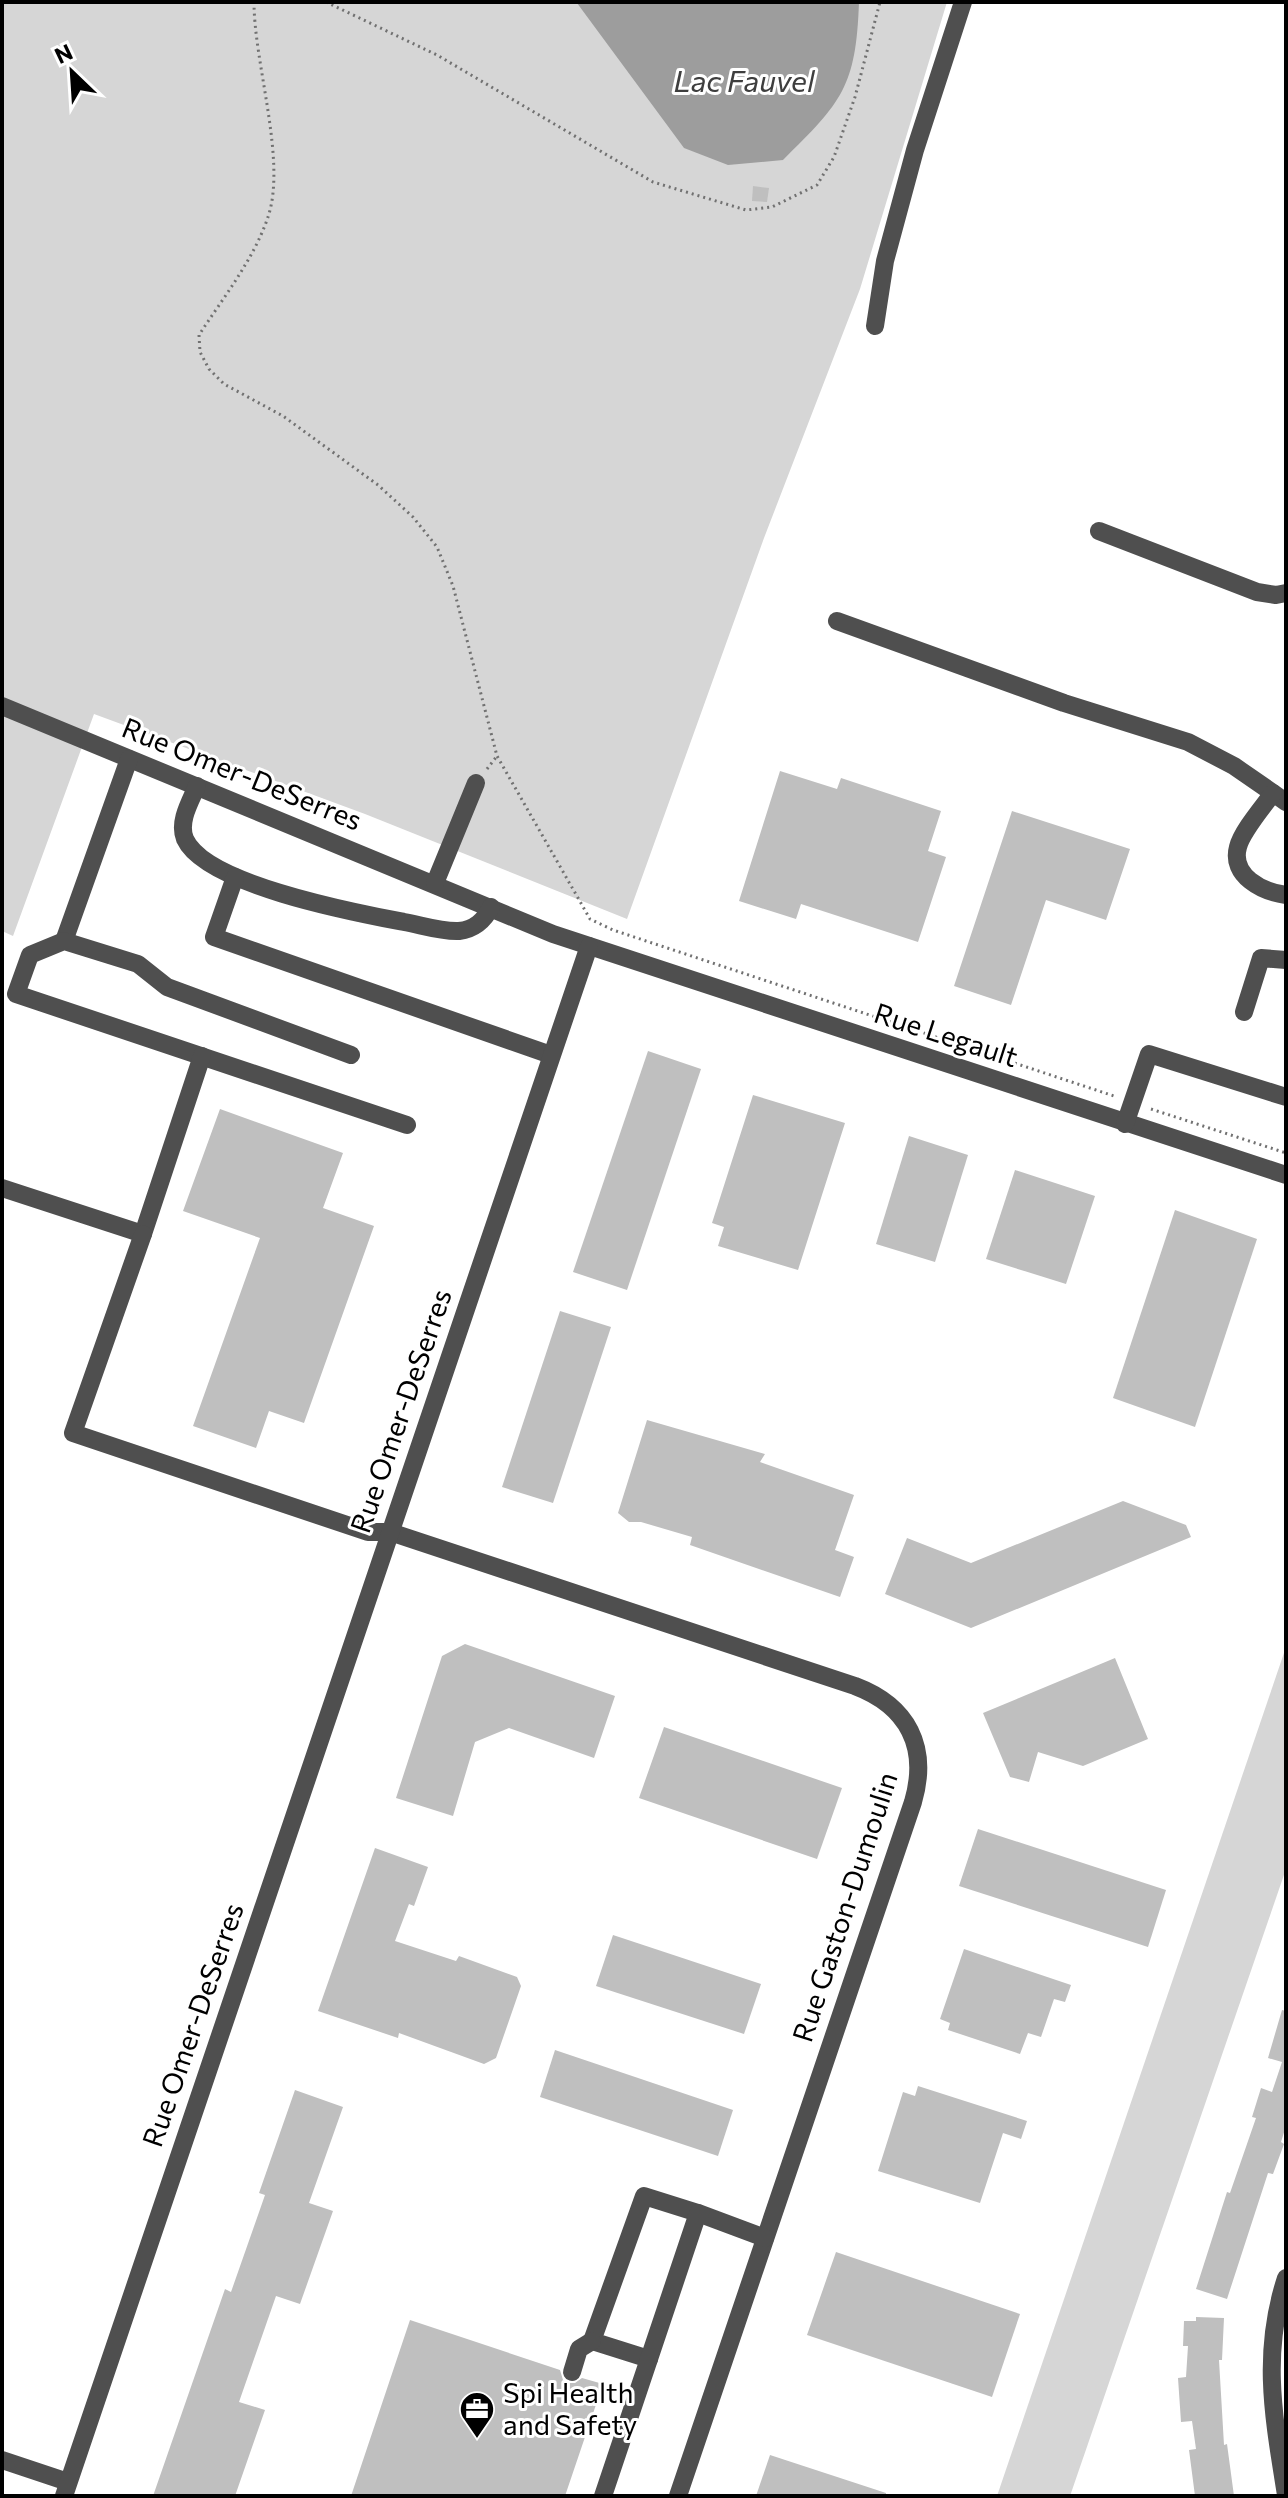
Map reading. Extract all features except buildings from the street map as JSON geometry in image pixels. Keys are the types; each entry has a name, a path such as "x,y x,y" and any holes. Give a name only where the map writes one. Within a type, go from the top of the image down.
{"street":[{"path":"875,326 885,261 963,2"},
{"path":"1099,531 1257,592 1286,593"},
{"path":"837,621 1064,703 1178,738 1234,766 1280,798 1242,840 1238,856 1245,875 1253,884 1263,890 1286,895"},
{"name":"Rue Omer-DeSerres","path":"2,706 589,946 66,2489"},
{"path":"64,941 129,759"},
{"path":"435,883 476,783"},
{"path":"197,786 185,817 186,841 202,857 235,877 330,908 452,931 475,926 486,917 491,907"},
{"path":"235,877 214,937 551,1055"},
{"path":"351,1055 167,987 138,964 64,941 30,955 9,992 407,1125"},
{"name":"Rue Legault","path":"589,946 1286,1175"},
{"path":"1244,1012 1261,958 1286,960"},
{"path":"1125,1124 1149,1054 1286,1097"},
{"path":"2,1188 143,1234 202,1056"},
{"name":"Rue Gaston-Dumoulin","path":"143,1234 73,1433 368,1532 390,1532 855,1686 885,1701 907,1726 919,1760 917,1788 678,2496"},
{"path":"572,2372 579,2349 592,2341 644,2196 765,2238"},
{"path":"603,2496 698,2213"},
{"path":"1286,2278 1275,2310 1270,2356 1271,2402 1286,2495"},
{"path":"592,2341 649,2359"},
{"path":"2,2460 66,2489"}],"path":[{"name":"Rue Legault","path":"254,2 254,27 274,164 269,215 255,246 199,335 200,352 209,369 224,384 283,416 378,485 413,517 437,547 453,586 497,756 585,912 597,924 1122,1098"},
{"path":"326,2 437,55 653,182 746,210 772,207 817,185 834,157 855,97 880,2"},
{"path":"1141,1105 1286,1153"}],"shaded area":[{"path":"2,2 947,2 860,289 764,538 627,919 365,814 94,714 13,936 2,931"},
{"path":"1286,1647 1286,1869 1070,2496 997,2496"}],"water":[{"name":"Lac Fauvel","path":"573,2 859,2 849,74 832,107 783,160 728,165 684,148 577,3"}],"place":[{"name":"Spi Health and Safety","path":"477,2440"}]}
